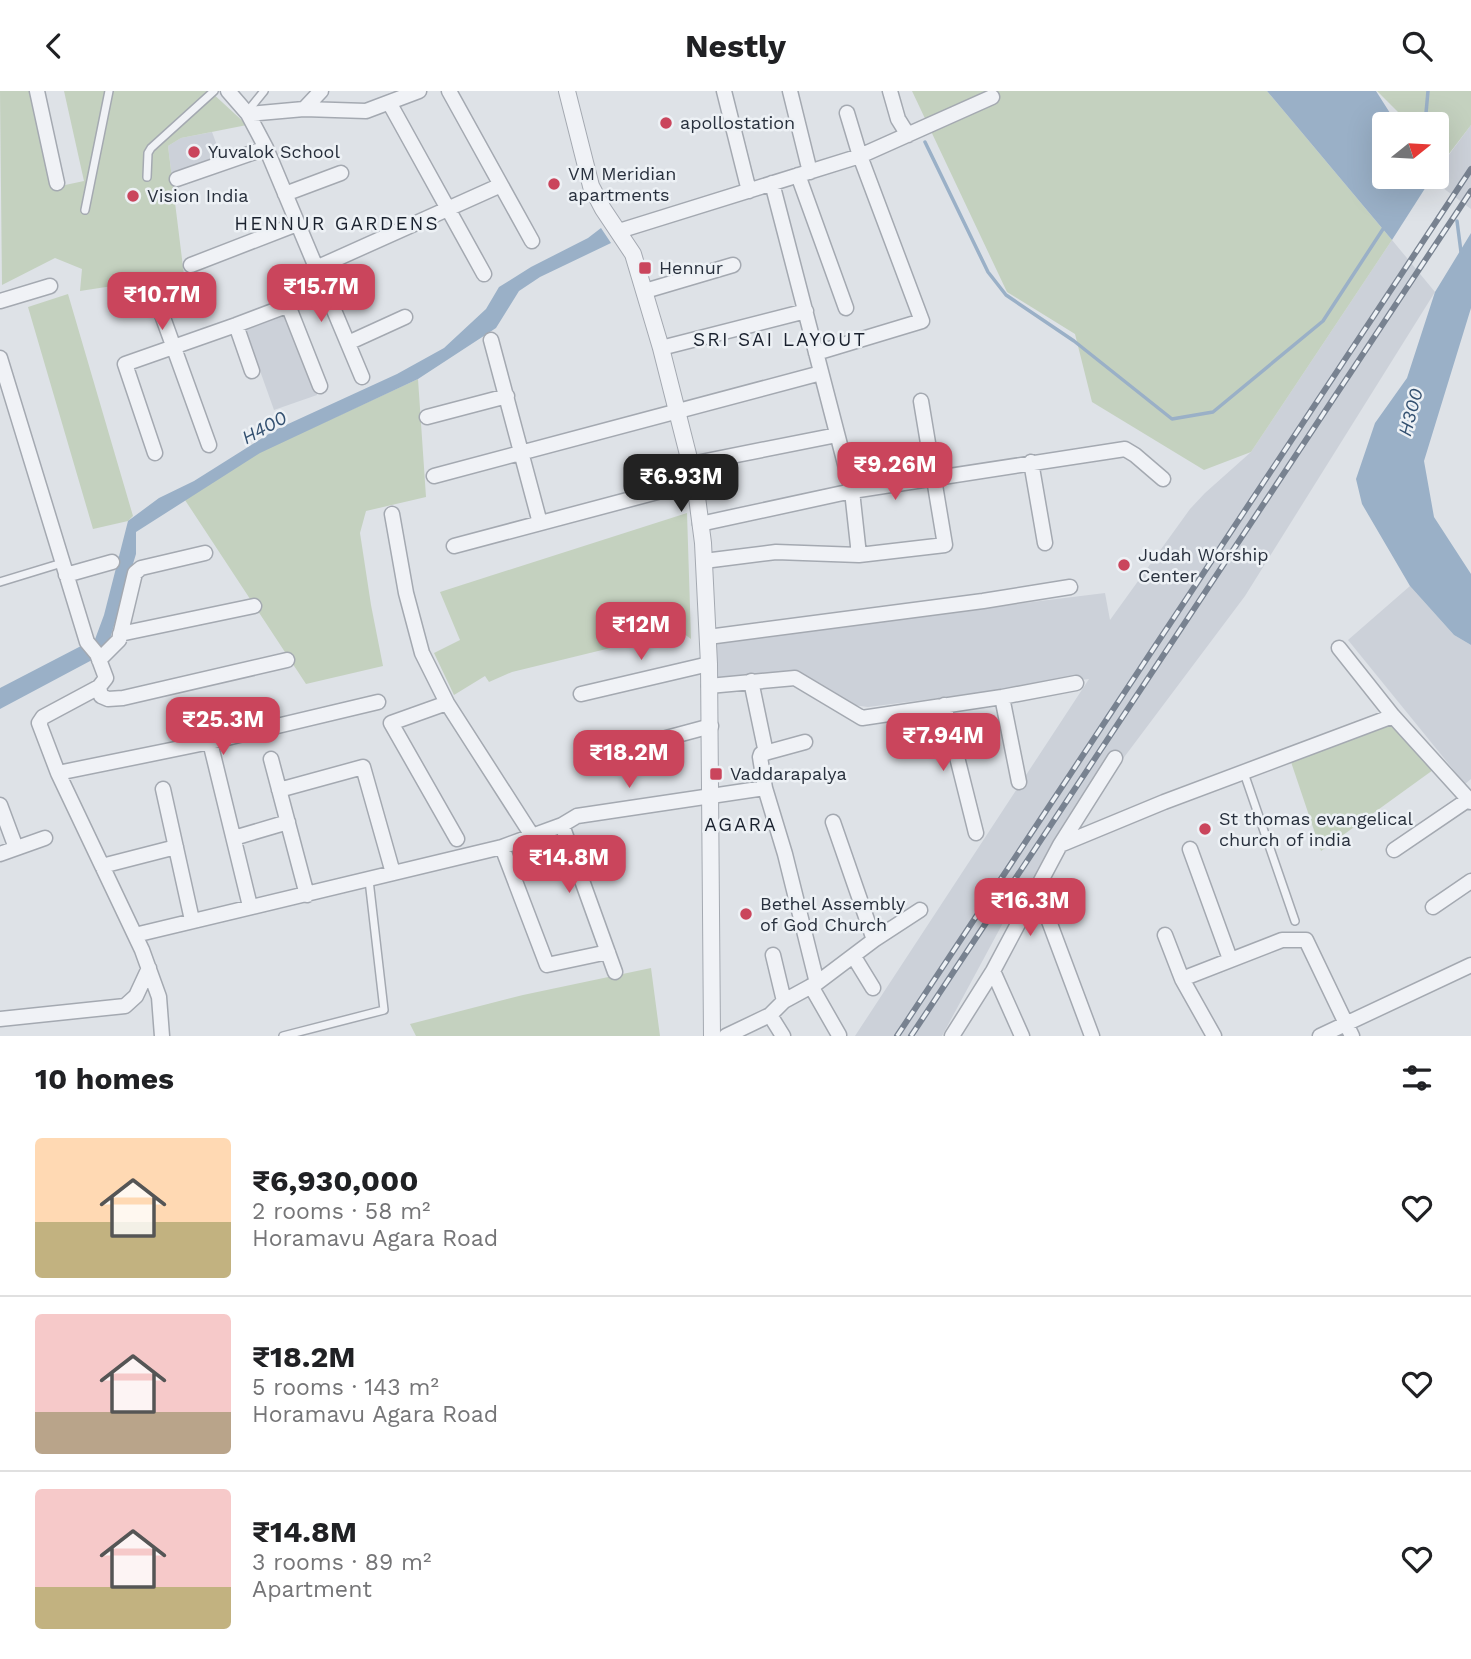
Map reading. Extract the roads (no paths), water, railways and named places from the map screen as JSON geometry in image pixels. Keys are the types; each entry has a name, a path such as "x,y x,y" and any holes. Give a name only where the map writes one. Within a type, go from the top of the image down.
{"street":[{"path":"37,91 57,183"},
{"path":"228,91 247,113 265,148 362,377"},
{"path":"304,109 321,91"},
{"path":"247,113 304,109 366,111 419,91"},
{"path":"449,91 532,241"},
{"path":"567,91 591,186 633,254 661,348 695,482 704,561 711,726 712,1036"},
{"path":"724,91 749,191"},
{"path":"790,91 804,173 846,308"},
{"path":"890,91 898,118 908,135"},
{"path":"618,231 860,156 992,97"},
{"path":"390,104 484,274"},
{"path":"816,353 922,321 860,156 847,113"},
{"path":"177,179 265,148"},
{"path":"285,194 341,173"},
{"path":"772,183 852,491 859,555"},
{"path":"316,268 501,185"},
{"path":"191,265 297,225"},
{"path":"645,291 733,265"},
{"path":"0,301 50,286"},
{"path":"155,453 125,364 326,291"},
{"path":"157,301 209,445"},
{"path":"288,305 320,386"},
{"path":"661,348 806,311"},
{"path":"348,343 405,317"},
{"path":"236,325 252,371"},
{"path":"491,340 540,523"},
{"path":"0,358 87,642 98,657 106,678 99,687 39,723 58,773 149,968 159,997 162,1036"},
{"path":"434,476 821,373"},
{"path":"427,417 507,396"},
{"path":"704,561 776,552 859,555 944,545 921,401"},
{"path":"691,464 837,435"},
{"path":"700,524 852,491 1125,449 1163,479"},
{"path":"1031,462 1045,543"},
{"path":"454,547 695,482"},
{"path":"392,514 422,653 447,703 533,837"},
{"path":"98,657 115,645 120,634 135,573 141,568 205,553"},
{"path":"64,569 113,562"},
{"path":"708,637 1070,587"},
{"path":"120,634 254,606"},
{"path":"1339,648 1393,716 1470,801 1394,850"},
{"path":"99,687 101,696 108,699 123,698 287,660"},
{"path":"581,694 709,664"},
{"path":"709,686 795,678 862,718 1076,683"},
{"path":"751,681 766,753"},
{"path":"1002,697 1019,782"},
{"path":"58,773 211,742 378,702"},
{"path":"447,703 391,723 457,839"},
{"path":"944,705 976,833"},
{"path":"1060,845 1393,716"},
{"path":"592,758 711,726"},
{"path":"211,742 250,906"},
{"path":"805,742 760,757 765,789 785,854 814,985 839,1035"},
{"path":"952,1036 993,971 1060,845 1115,758"},
{"path":"271,759 307,895"},
{"path":"279,790 363,767 393,873"},
{"path":"163,789 192,920"},
{"path":"135,935 502,847 533,837 577,816 765,789"},
{"path":"0,805 16,848"},
{"path":"234,838 288,822"},
{"path":"833,822 874,940"},
{"path":"562,825 615,972"},
{"path":"0,854 45,838"},
{"path":"102,866 176,847"},
{"path":"502,847 547,965 608,952"},
{"path":"1190,849 1230,959"},
{"path":"1433,907 1471,881"},
{"path":"1037,889 1092,1036"},
{"path":"726,1036 770,1015 784,1002 814,985 920,910"},
{"path":"1165,935 1182,979 1214,1036"},
{"path":"1182,979 1282,940 1306,940 1350,1030"},
{"path":"773,955 784,1002"},
{"path":"854,957 873,988"},
{"path":"1320,1036 1350,1030 1471,965"},
{"path":"0,1019 125,1006 136,996 149,968"},
{"path":"993,971 1022,1036"},
{"path":"770,1015 783,1036"}],"lane":[{"path":"85,210 109,91"},
{"path":"147,177 148,153 151,148 214,91"},
{"path":"247,113 264,91"},
{"path":"0,582 64,569"},
{"path":"1243,772 1295,921"},
{"path":"283,1036 384,1010 369,880"}],"water":[{"path":"1267,91 1376,91 1389,112 1372,112 1372,189 1425,189 1392,240"},
{"path":"601,228 611,243 540,277 519,291 496,328 418,379 260,453 136,532 136,554 109,642 104,650 94,642 104,615 128,521 159,498 194,481 275,430 397,374 444,348 486,309 499,287 588,238"},
{"path":"1471,233 1471,308 1424,461 1434,517 1471,574 1471,645 1454,635 1410,586 1362,504 1356,479 1375,423 1407,378 1435,292"},
{"path":"81,646 92,660 0,709 0,688"}],"waterway":[{"path":"1426,112 1428,91"},
{"path":"925,142 988,272 1006,295 1074,341 1172,419 1213,412 1323,321 1385,226"},
{"name":"H300","path":"1457,221 1461,252"}],"railway":[{"path":"897,1036 1471,169"},
{"path":"911,1036 1471,191"}],"place":[{"name":"apollostation","path":"666,123"},
{"name":"Yuvalok School","path":"194,152"},
{"name":"VM Meridian apartments","path":"554,184"},
{"name":"Vision India","path":"133,196"},
{"name":"Hennur","path":"645,268"},
{"name":"Judah Worship Center","path":"1124,565"},
{"name":"Vaddarapalya","path":"716,774"},
{"name":"St thomas evangelical church of india","path":"1205,829"},
{"name":"Bethel Assembly of God Church","path":"746,914"}],"district":[{"name":"HENNUR GARDENS","path":"337,223"},
{"name":"SRI SAI LAYOUT","path":"780,339"},
{"name":"AGARA","path":"741,824"}],"water label":[{"name":"H400","path":"264,427"}]}
